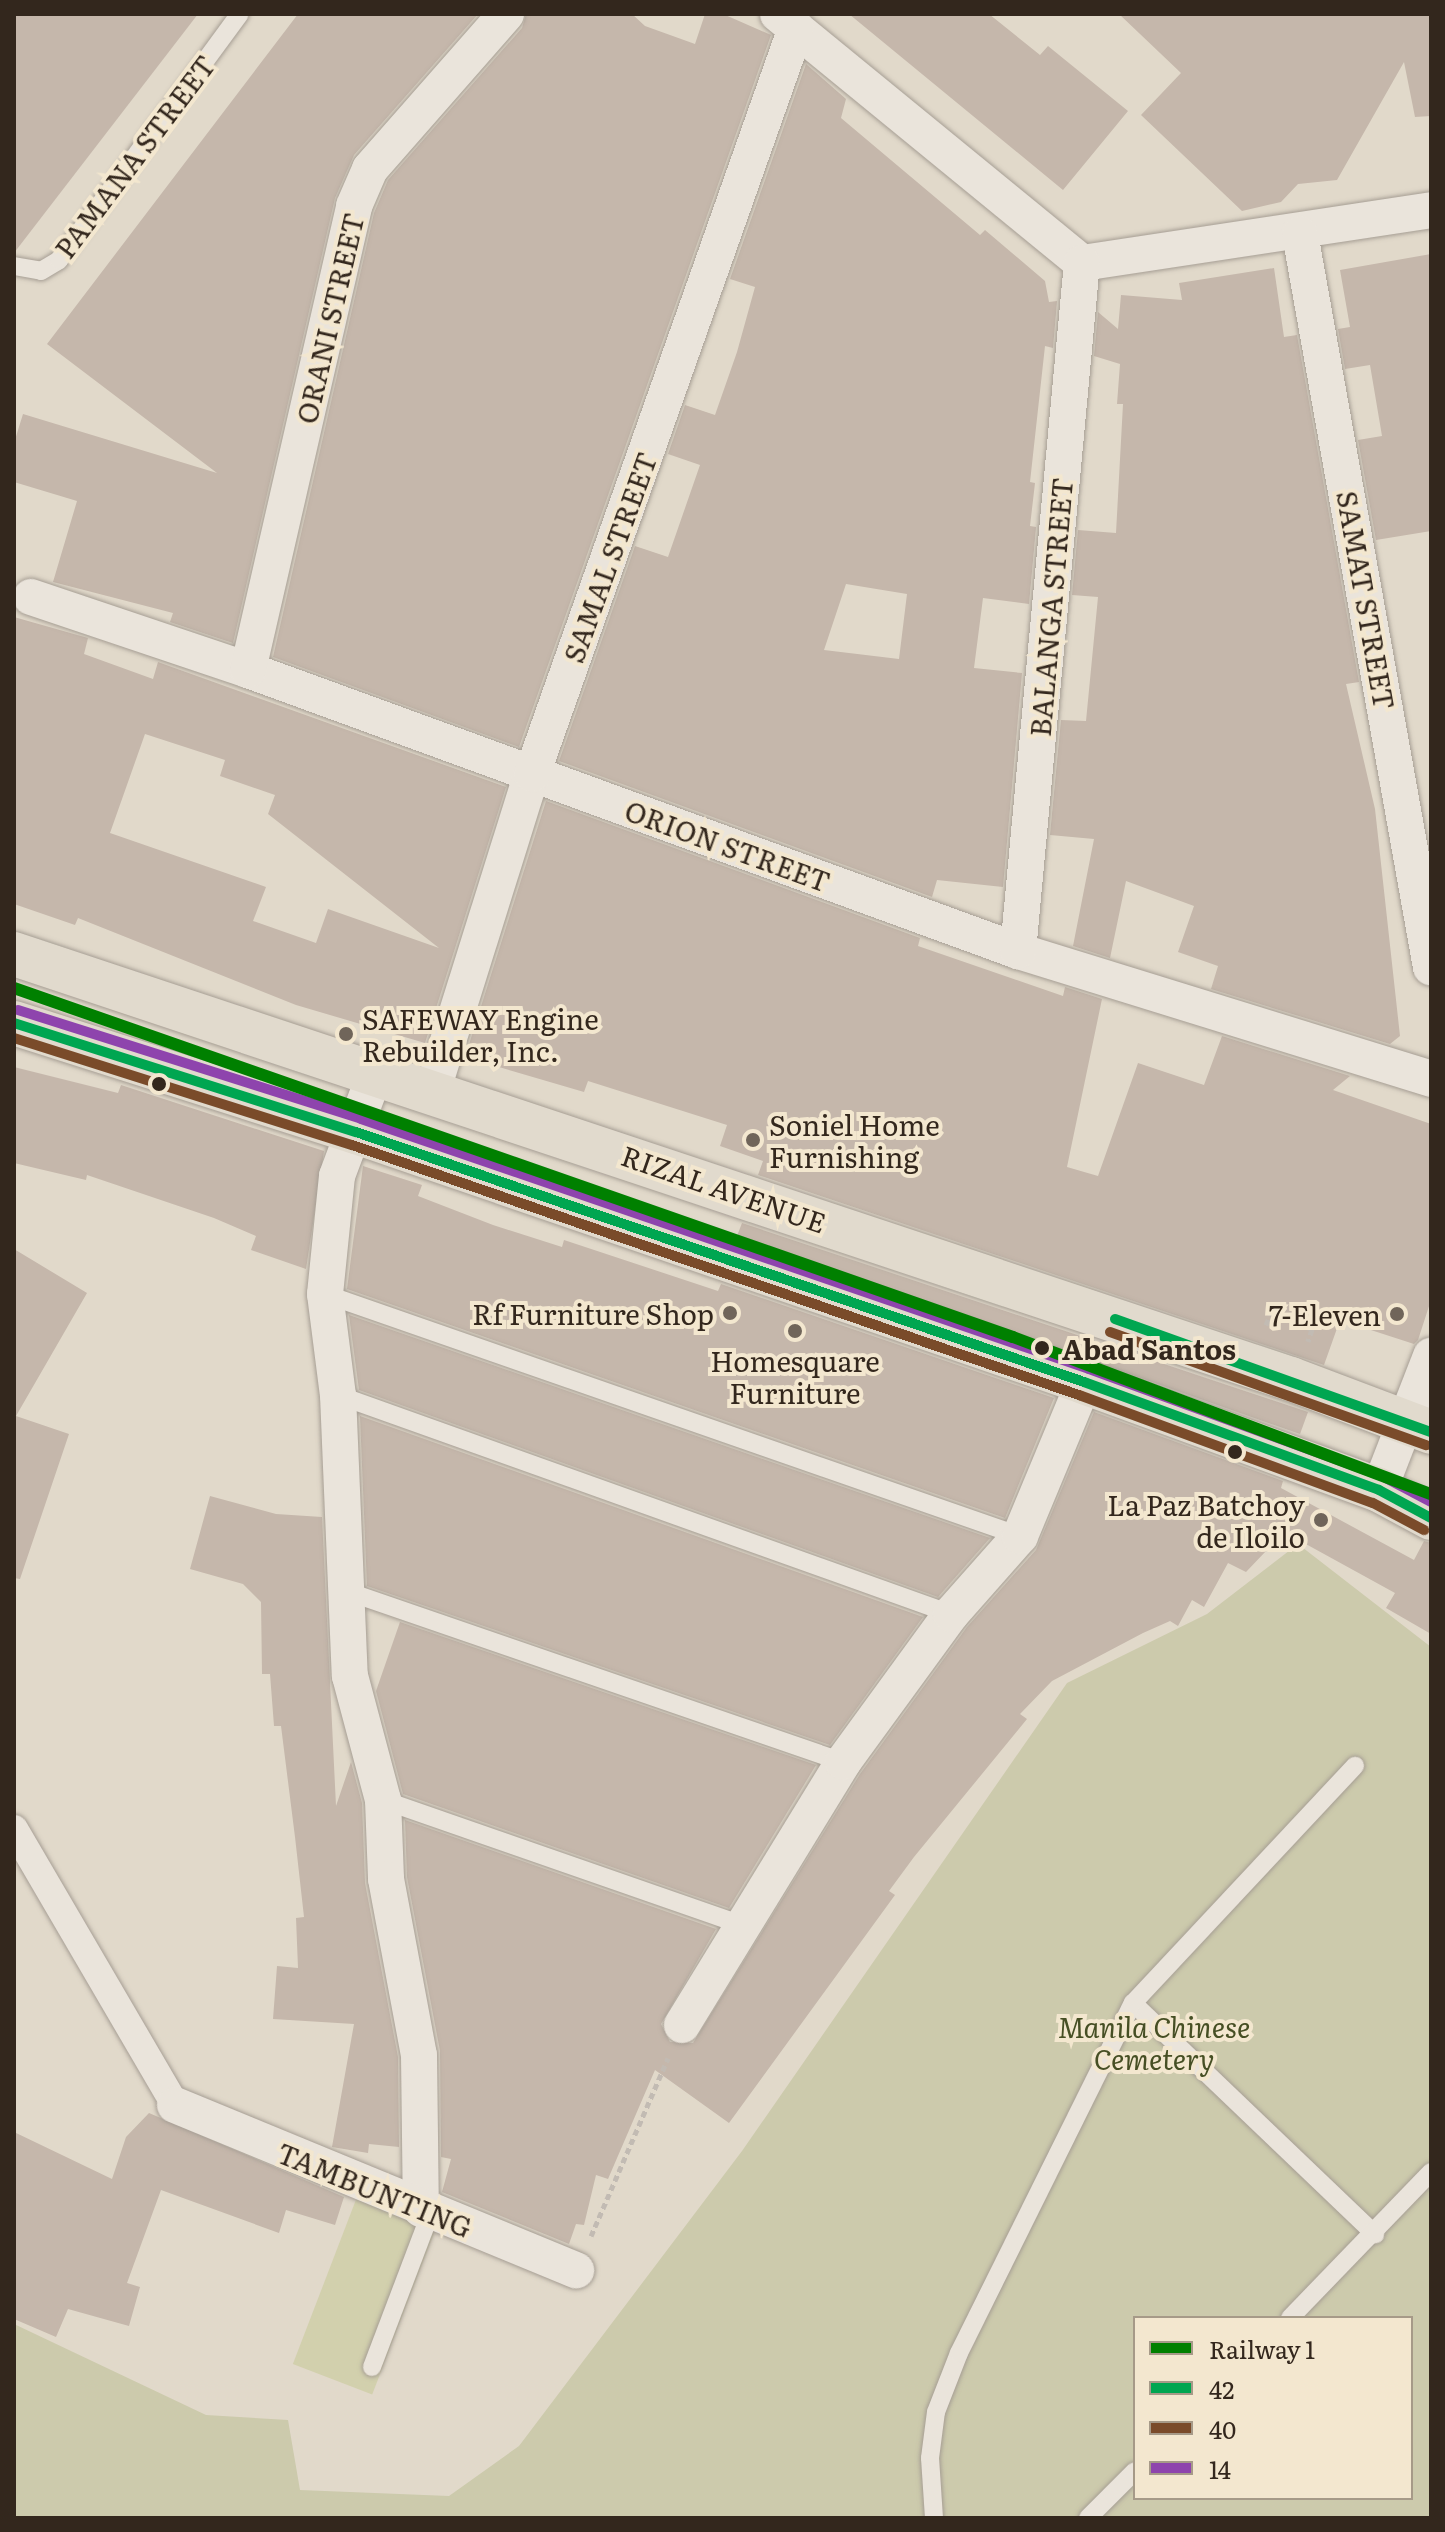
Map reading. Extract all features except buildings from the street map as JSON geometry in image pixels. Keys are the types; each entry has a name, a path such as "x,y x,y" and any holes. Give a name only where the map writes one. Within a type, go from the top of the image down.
{"main road":[{"name":"RIZAL AVENUE","path":"14,954 433,1089 1420,1425"},
{"path":"14,1023 356,1132 1084,1382 1379,1490 1431,1518"}],"street":[{"name":"ORANI STREET","path":"248,670 354,206 370,169 506,14"},
{"path":"787,21 1082,263 1300,234 1431,210"},
{"name":"SAMAL STREET","path":"433,1089 532,774 787,21"},
{"name":"SAMAT STREET","path":"1300,234 1431,967"},
{"name":"BALANGA STREET","path":"1018,951 1082,263"},
{"name":"ORION STREET","path":"31,597 248,670 1018,951 1431,1079"},
{"path":"376,1071 356,1132 337,1176 325,1294 338,1395 349,1592 350,1676 383,1800 386,1879 419,2055 426,2211"},
{"path":"1379,1490 1420,1425 1431,1356"},
{"path":"682,2025 843,1762 951,1614 1020,1536 1084,1382"},
{"path":"14,1829 175,2105"},
{"name":"TAMBUNTING","path":"175,2105 426,2211 576,2270"}],"lane":[{"name":"PAMANA STREET","path":"14,266 41,271 59,260 240,14"},
{"path":"325,1294 1020,1536"},
{"path":"338,1395 951,1614"},
{"path":"349,1592 843,1762"},
{"path":"934,2518 930,2458 936,2412 959,2353 1133,2003 1355,1766"},
{"path":"383,1800 741,1925"},
{"path":"1133,2003 1375,2234"},
{"path":"1292,2316 1375,2234 1431,2172"},
{"path":"372,2367 426,2211"},
{"path":"1088,2518 1133,2473"}],"path":[{"path":"1262,1335 1271,1313 1312,1329 1305,1349"},
{"path":"576,2270 682,2025"}],"shaded area":[{"path":"357,2197 436,2227 372,2395 293,2364"}],"green space":[{"name":"Manila Chinese Cemetery","path":"1298,1544 1431,1647 1431,2518 14,2518 14,2324 206,2415 288,2420 300,2490 449,2496 519,2446 742,2151 1067,1683 1207,1614"}],"rail line":[{"name":"1","path":"14,988 1013,1337 1431,1494"}],"transit line":[{"name":"14","path":"18,1010 361,1119 1089,1369 1384,1477 1431,1502"},
{"name":"42","path":"14,1023 356,1132 1084,1382 1379,1490 1431,1518"},
{"name":"40","path":"14,1038 352,1145 1079,1395 1373,1503 1424,1530"},
{"name":"42","path":"1115,1319 1431,1432"},
{"name":"40","path":"1110,1332 1426,1445"}],"place":[{"name":"SAFEWAY Engine Rebuilder, Inc.","path":"346,1034"},
{"name":"Soniel Home Furnishing","path":"753,1140"},
{"name":"Rf Furniture Shop","path":"730,1313"},
{"name":"7-Eleven","path":"1397,1314"},
{"name":"Homesquare Furniture","path":"795,1331"},
{"name":"Abad Santos","path":"1042,1348"},
{"name":"La Paz Batchoy de Iloilo","path":"1321,1520"}]}
